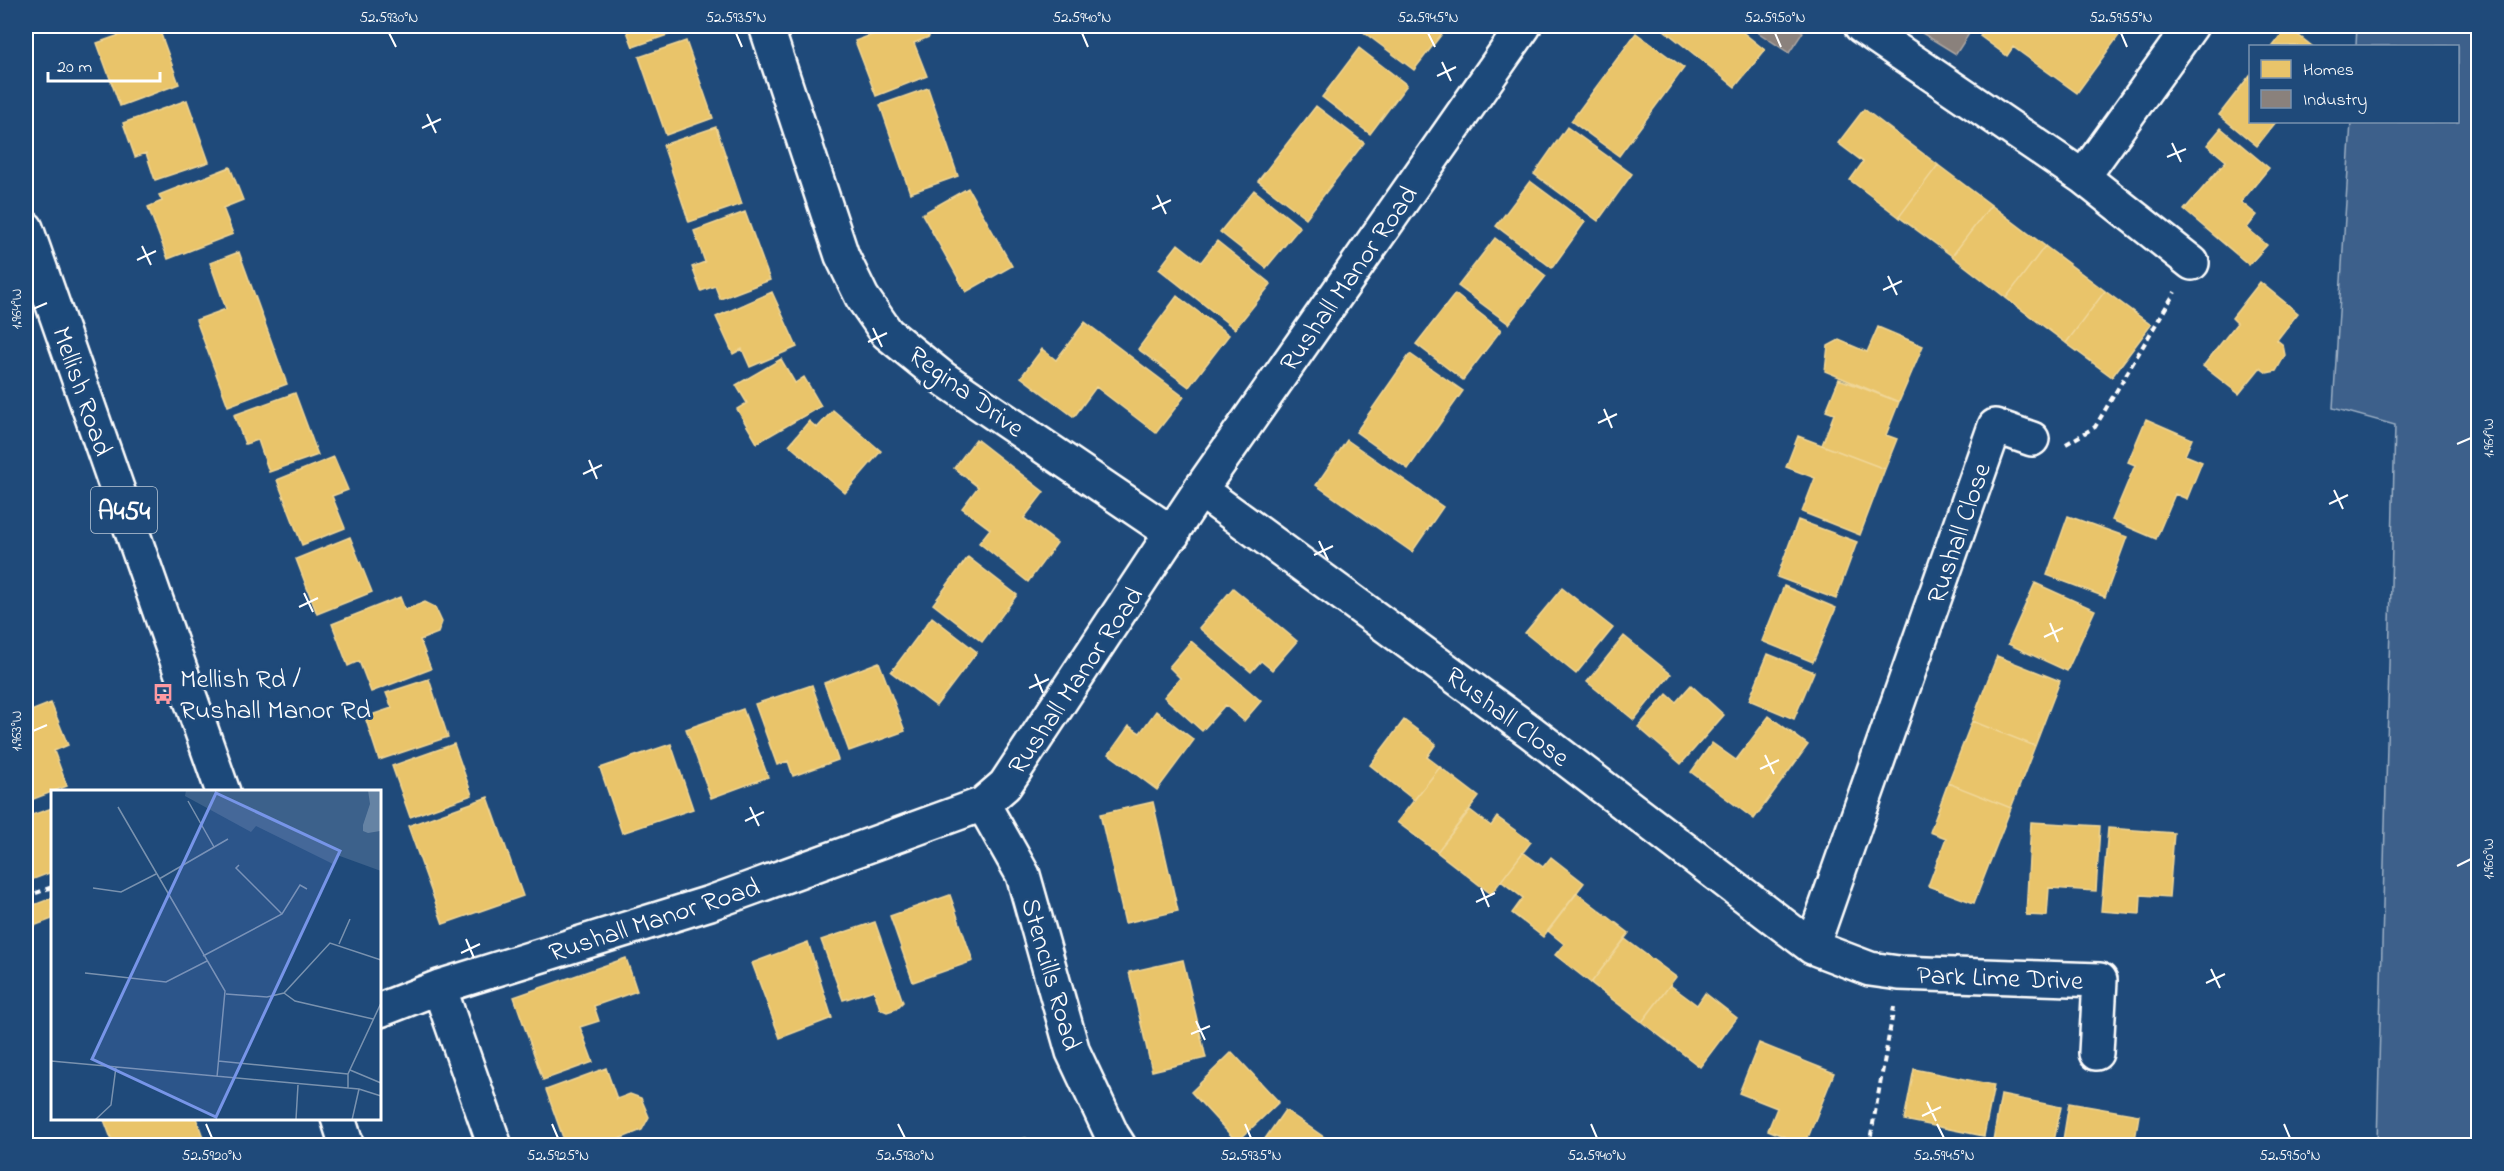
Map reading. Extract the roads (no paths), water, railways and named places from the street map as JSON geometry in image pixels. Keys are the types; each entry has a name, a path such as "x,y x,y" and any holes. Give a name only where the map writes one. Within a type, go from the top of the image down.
{"street":[{"name":"Regina Drive","path":"766,26 842,256 862,297 887,333 944,379 1173,534"},
{"name":"Rushall Manor Road","path":"381,1010 439,987 710,903 983,804 1005,785 1200,490 1524,26"},
{"path":"1861,26 2083,177 2192,263"},
{"path":"2083,177 2191,26"},
{"name":"Mellish Road","path":"26,228 222,790"},
{"name":"Rushall Close","path":"1812,948 1995,426 2032,439"},
{"name":"Rushall Close","path":"1200,490 1531,732 1812,948 1870,969 1899,973"},
{"name":"Stencills Road","path":"983,804 1023,875 1073,1052 1112,1136 1119,1146"},
{"name":"Park Lime Drive","path":"1899,973 2100,980 2096,1053"},
{"path":"439,987 495,1146"},
{"path":"338,1120 347,1146"}],"place":[{"name":"Mellish Rd / Rushall Manor Rd","path":"163,694"}]}
